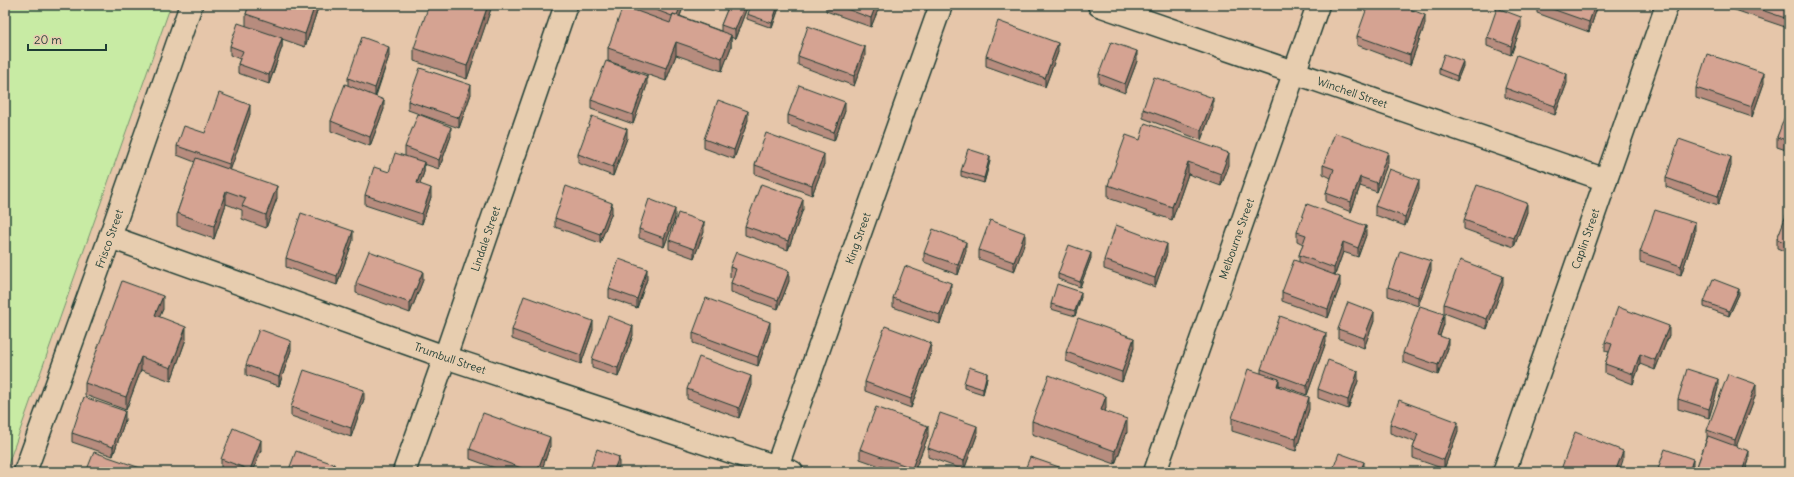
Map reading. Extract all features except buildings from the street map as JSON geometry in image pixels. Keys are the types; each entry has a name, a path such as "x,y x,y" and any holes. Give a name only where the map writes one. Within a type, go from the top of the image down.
{"street":[{"name":"Frisco Street","path":"25,472 110,237 190,5"},
{"name":"Lindale Street","path":"404,472 566,5"},
{"name":"King Street","path":"781,470 941,5"},
{"name":"Winchell Street","path":"1099,5 1606,180"},
{"name":"Melbourne Street","path":"1155,472 1318,5"},
{"name":"Caplin Street","path":"1504,472 1667,5"},
{"name":"Trumbull Street","path":"110,237 445,357 781,470"}],"green space":[{"path":"5,5 171,5 6,470 5,470"}]}
